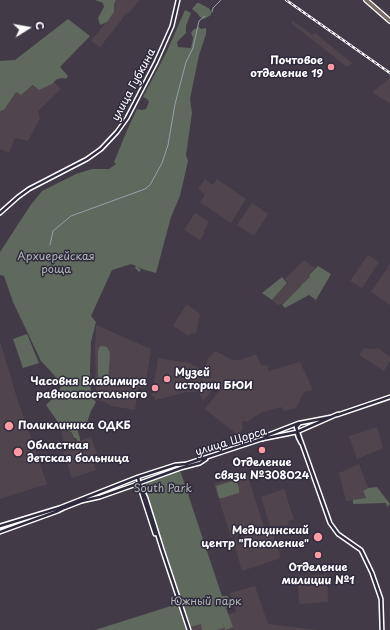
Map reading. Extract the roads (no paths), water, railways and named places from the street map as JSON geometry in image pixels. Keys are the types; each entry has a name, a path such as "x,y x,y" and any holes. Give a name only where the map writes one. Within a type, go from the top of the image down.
{"main road":[{"name":"улица Губкина","path":"0,213 30,189 87,159 101,149 117,132 127,118 156,62 172,26 178,0"},
{"path":"366,0 390,21"},
{"path":"262,439 268,435 300,423 338,414 390,397"},
{"name":"улица Щорса","path":"63,506 138,477 175,465 186,464 210,457 262,439 297,432 338,414"},
{"path":"300,423 296,427 297,432 332,527 338,534 361,550 372,573 381,598 382,630"},
{"path":"0,526 63,506 100,497 181,468 200,463 210,457"},
{"path":"138,477 140,488 162,549"},
{"path":"139,483 146,498 189,630"},
{"path":"134,485 140,488"},
{"path":"0,532 58,511 63,506"}],"waterway":[{"path":"212,12 213,8 221,0"},
{"path":"50,245 53,231 71,216 145,189 150,185 162,163 168,145 175,104 186,62 193,48 199,21 205,16"}],"railway":[{"path":"286,0 390,73"}],"place":[{"name":"Почтовое отделение 19","path":"331,67"},
{"name":"Музей истории БЮИ","path":"167,379"},
{"name":"Часовня Владимира равноапостольного","path":"155,388"},
{"name":"Поликлиника ОДКБ","path":"9,426"},
{"name":"Отделение связи №308024","path":"262,450"},
{"name":"Областная детская больница","path":"18,452"},
{"name":"Медицинский центр \"Поколение\"","path":"318,537"},
{"name":"Отделение милиции №1","path":"318,555"}],"park label":[{"name":"Архиерейская роща","path":"56,263"},
{"name":"South Park","path":"163,489"},
{"name":"Южный парк","path":"206,602"}]}
